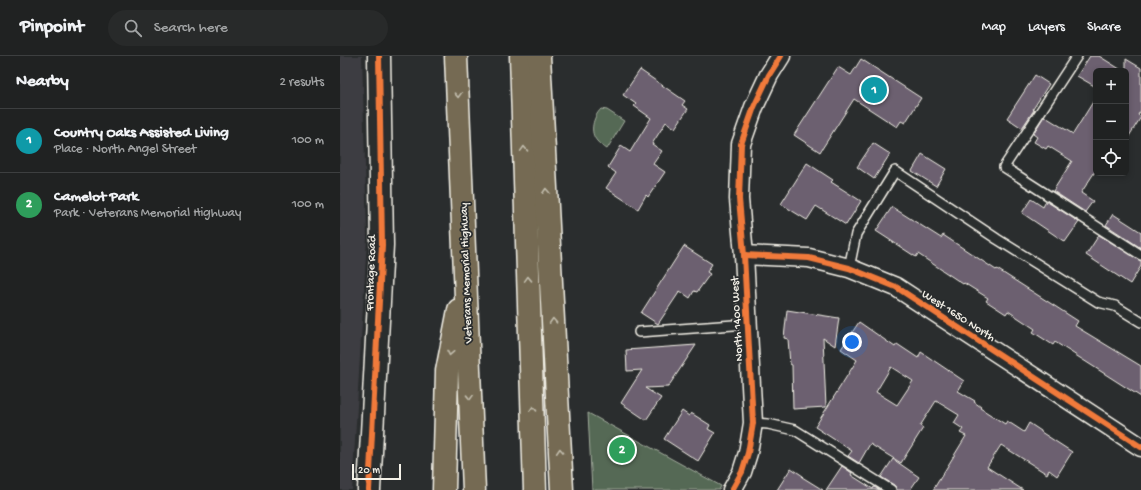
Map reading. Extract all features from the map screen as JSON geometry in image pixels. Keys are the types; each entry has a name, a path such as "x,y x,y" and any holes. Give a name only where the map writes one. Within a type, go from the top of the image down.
{"highway":[{"name":"Veterans Memorial Highway","path":"456,56 474,490"},
{"path":"521,56 535,490"},
{"path":"539,56 562,490"},
{"path":"444,490 447,371 466,274"}],"street":[{"name":"Frontage Road","path":"369,490 382,245 379,56"},
{"name":"North 1400 West","path":"732,490 742,472 748,453 752,422 744,255 739,199 741,144 754,107 769,75 781,56"},
{"name":"West 1650 North","path":"744,255 809,258 849,268 896,287 1141,447"}],"lane":[{"path":"1076,56 1004,167 1141,255"},
{"path":"849,268 856,234 895,171 997,239 1098,302 1115,306 1141,322"},
{"path":"639,332 747,324"},
{"path":"752,422 795,430 891,490"}],"shaded area":[{"path":"340,56 362,56 367,238 352,490 340,490"}],"green space":[{"path":"601,109 607,110 624,121 607,149 598,142 593,133 594,120"},
{"path":"588,413 721,486 719,490 592,490"}],"building":[{"path":"1090,56 1099,56 1118,68 1093,68 1093,85 1077,76"},
{"path":"861,59 921,98 905,123 901,121 897,127 854,99 820,152 794,135 838,67 851,75"},
{"path":"1126,59 1141,68 1141,110 1138,115 1141,117 1129,136 1129,68 1126,68"},
{"path":"640,70 685,101 682,105 688,109 675,128 666,122 652,144 662,151 653,164 665,172 648,197 646,195 638,209 606,188 616,173 608,167 621,146 630,152 651,118 634,106 636,104 623,95"},
{"path":"1035,75 1049,84 1022,128 1007,118"},
{"path":"1093,102 1093,175 1081,193 1093,201 1085,212 1053,191 1072,161 1048,146 1046,149 1034,142 1037,137 1033,134 1044,116 1073,134"},
{"path":"873,143 890,154 874,179 857,167"},
{"path":"922,154 946,169 936,186 912,171"},
{"path":"807,163 833,180 831,182 861,201 846,225 816,206 807,220 781,204"},
{"path":"1031,199 1043,207 1046,201 1079,222 1065,242 1022,213"},
{"path":"892,207 941,238 943,235 996,270 997,269 1078,321 1075,326 1141,366 1141,397 1055,342 1053,345 1033,332 1035,329 1008,311 1006,314 986,301 988,298 964,283 963,284 918,254 916,257 876,231"},
{"path":"1113,214 1141,232 1141,248 1106,225"},
{"path":"1099,235 1141,261 1141,266 1130,284 1086,255"},
{"path":"684,246 712,264 707,272 710,274 697,292 694,291 690,298 680,291 658,324 641,313"},
{"path":"787,310 839,318 835,346 823,338 826,407 793,409 792,365 790,364 788,339 784,338"},
{"path":"859,322 895,347 897,344 918,358 921,352 964,381 958,391 975,401 974,402 981,407 980,408 1005,424 1007,421 1024,432 1029,423 1072,452 1057,476 1049,470 1047,474 1001,445 987,467 1023,490 933,490 966,436 960,433 963,429 954,423 959,415 936,401 920,426 923,428 901,463 870,444 859,463 848,456 852,451 815,427 857,360 841,349","holes":["891,367 913,381 897,405 876,392"]},
{"path":"696,345 668,387 645,388 661,398 646,420 621,403 642,370 627,371 626,350"},
{"path":"682,411 689,416 691,413 710,425 708,429 715,433 698,461 664,439"},
{"path":"893,459 919,477 910,490 897,490 894,485 881,477"},
{"path":"842,466 852,473 851,475 873,489 874,487 880,490 826,490"},
{"path":"791,468 803,476 802,477 823,490 777,490"}],"cycle path":[{"path":"369,490 382,245 379,56"},
{"path":"732,490 742,472 748,453 753,423 744,255 739,199 741,144 754,107 769,75 781,56"},
{"path":"744,255 809,258 849,268 896,287 1141,447"}],"place":[{"name":"Country Oaks Assisted Living","path":"874,90"},
{"name":"Camelot Park","path":"622,450"}]}
